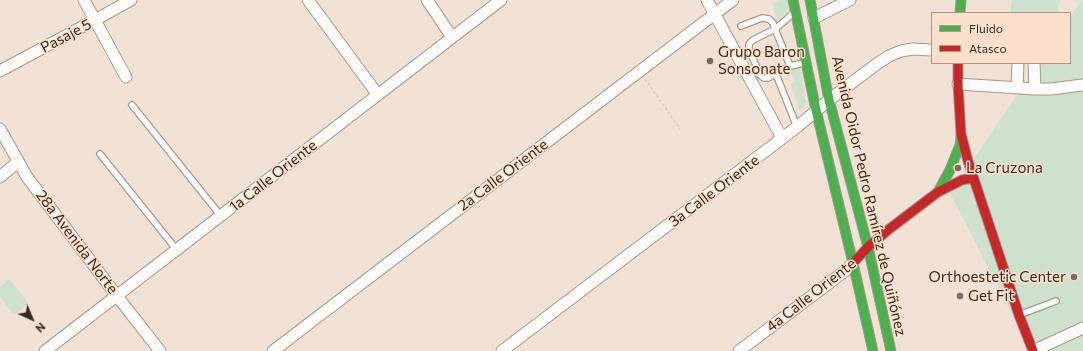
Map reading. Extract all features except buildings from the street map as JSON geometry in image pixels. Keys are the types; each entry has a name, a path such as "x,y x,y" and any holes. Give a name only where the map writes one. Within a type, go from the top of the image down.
{"main road":[{"path":"793,0 816,110 873,351"},
{"name":"Avenida Oidor Pedro Ramírez de Quiñónez","path":"810,0 829,100 868,247 891,351"},
{"path":"960,12 961,0"},
{"path":"958,64 961,134 973,178 1019,315 1033,351"},
{"name":"4a Calle Oriente","path":"938,192 950,170 960,145 961,134"},
{"name":"4a Calle Oriente","path":"853,263 868,247 888,230 938,192 955,183 973,178"}],"street":[{"path":"84,0 126,77"},
{"name":"Pasaje 5","path":"0,71 131,0"},
{"path":"308,0 378,95"},
{"path":"428,0 452,37"},
{"name":"1a Calle Oriente","path":"45,351 501,0"},
{"path":"708,0 782,138"},
{"name":"2a Calle Oriente","path":"273,351 733,0"},
{"path":"814,18 850,0"},
{"name":"3a Calle Oriente","path":"502,351 797,128 816,110 878,63 901,51 913,49 931,50"},
{"path":"1017,88 1018,64"},
{"path":"1034,64 1035,89"},
{"path":"958,84 1035,89 1083,86"},
{"name":"28a Avenida Norte","path":"0,129 27,176 160,351"},
{"path":"0,177 18,162"},
{"name":"4a Calle Oriente","path":"739,351 845,271 853,263"},
{"path":"1033,351 1083,328"}],"lane":[{"path":"795,10 775,29 753,40 749,49 760,75 764,78 768,78 790,66 806,62"},
{"path":"741,26 762,18 769,18 790,66"},
{"path":"776,74 797,128"},
{"path":"132,105 221,216"},
{"path":"100,154 177,250"},
{"path":"1019,315 1056,301"}],"path":[{"path":"639,71 680,129"}],"green space":[{"path":"781,0 787,0 789,7 780,21 776,22 773,4"},
{"path":"1012,0 1061,0 1057,6 1059,12 1011,12"},
{"path":"1083,0 1083,351 1031,351 950,193 1038,64 1071,64 1071,16"},
{"path":"791,66 800,68 806,103 799,111 791,84 795,81 793,76 787,73"},
{"path":"9,279 29,304 14,315 0,297 0,287"}],"traffic: fast":[{"path":"793,0 816,110 873,351"},
{"path":"810,0 829,100 868,247 891,351"},
{"path":"960,12 961,0"},
{"path":"938,192 950,170 960,145 961,136"}],"traffic: jam":[{"path":"958,64 961,134 968,161 1019,315 1033,351"},
{"path":"853,263 868,247 888,230 938,192 962,180 973,178"}],"place":[{"name":"Grupo Baron Sonsonate","path":"710,61"},
{"name":"La Cruzona","path":"958,168"},
{"name":"Orthoestetic Center","path":"1074,277"},
{"name":"Get Fit","path":"960,296"}]}
